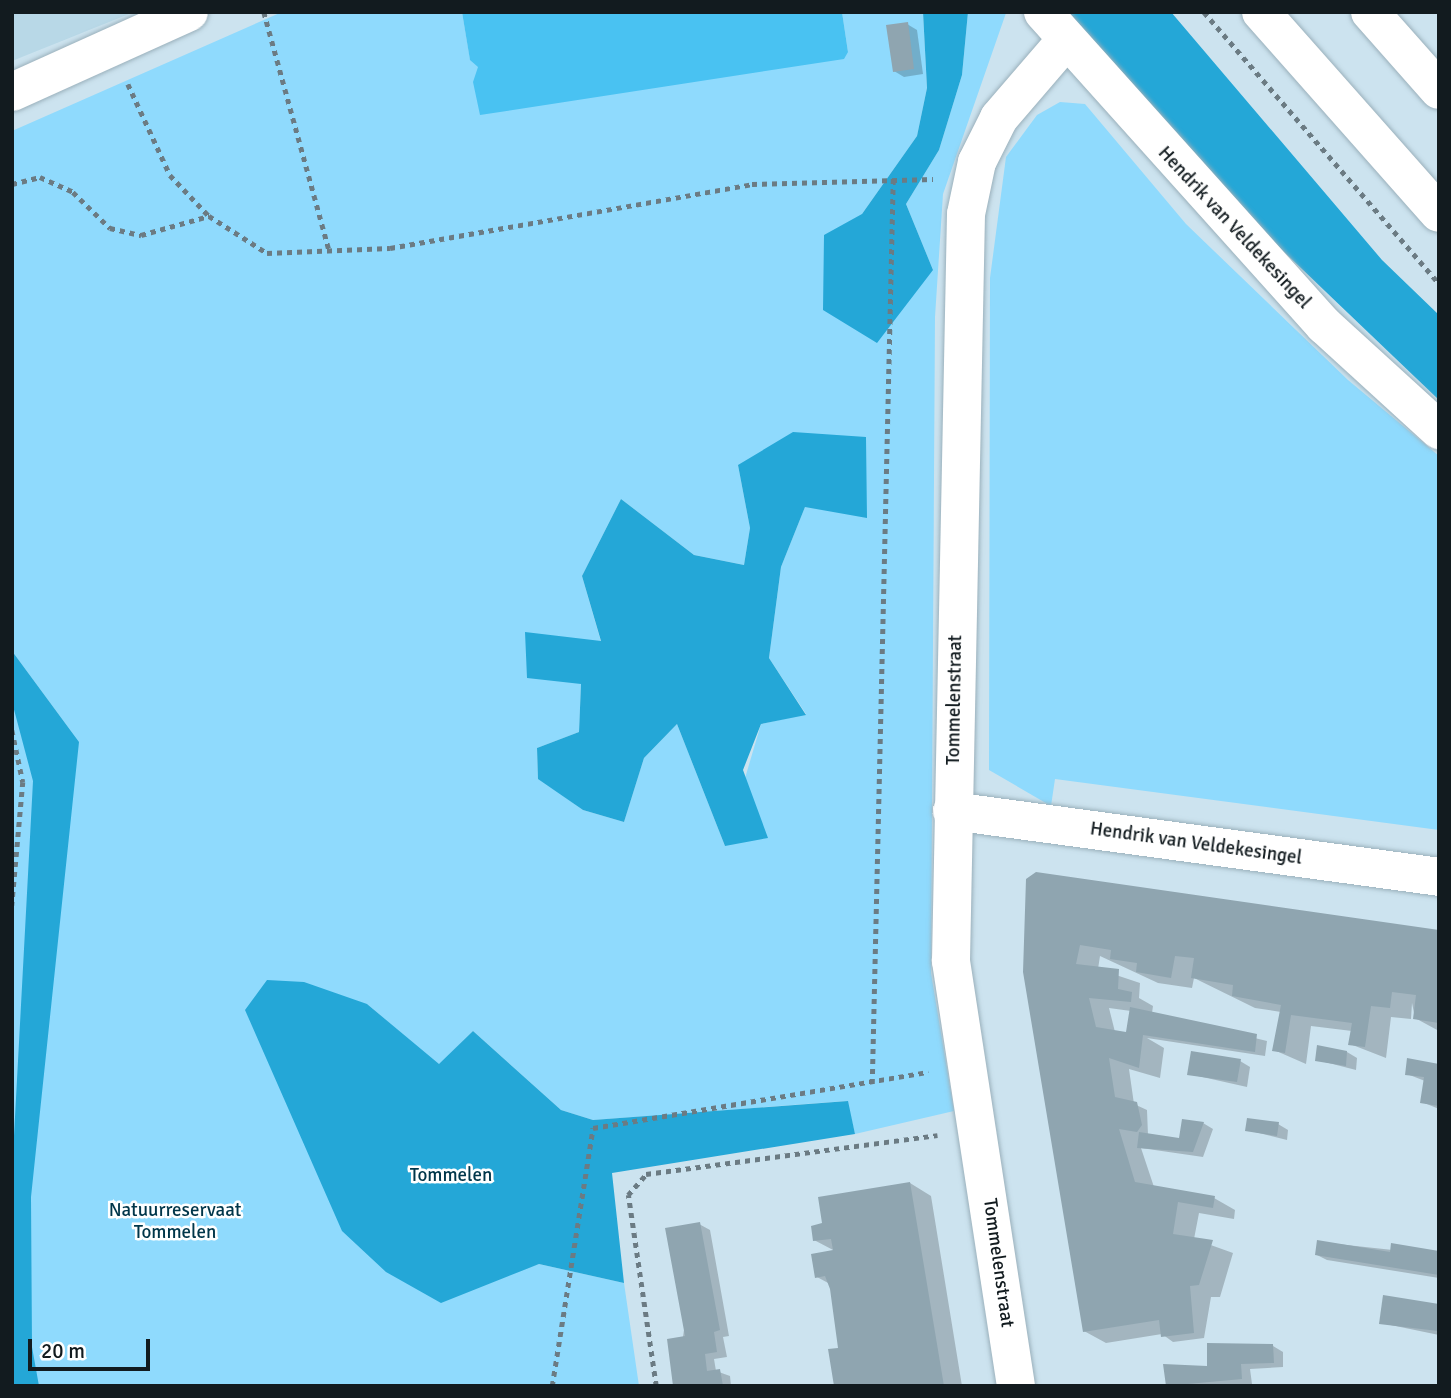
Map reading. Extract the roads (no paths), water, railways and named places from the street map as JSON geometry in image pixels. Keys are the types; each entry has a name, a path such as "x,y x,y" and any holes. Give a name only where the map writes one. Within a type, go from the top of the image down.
{"main road":[{"path":"12,92 113,50 189,12"},
{"path":"1261,12 1439,213"},
{"path":"1370,12 1439,90"},
{"name":"Tommelenstraat","path":"1016,1386 969,1060 951,961 966,214 972,180 999,118 1055,26"},
{"name":"Hendrik van Veldekesingel","path":"1055,26 1324,325 1439,430"},
{"name":"Hendrik van Veldekesingel","path":"952,811 1439,877"}],"park label":[{"name":"Tommelen","path":"451,1176"},
{"name":"Natuurreservaat Tommelen","path":"175,1222"}]}
